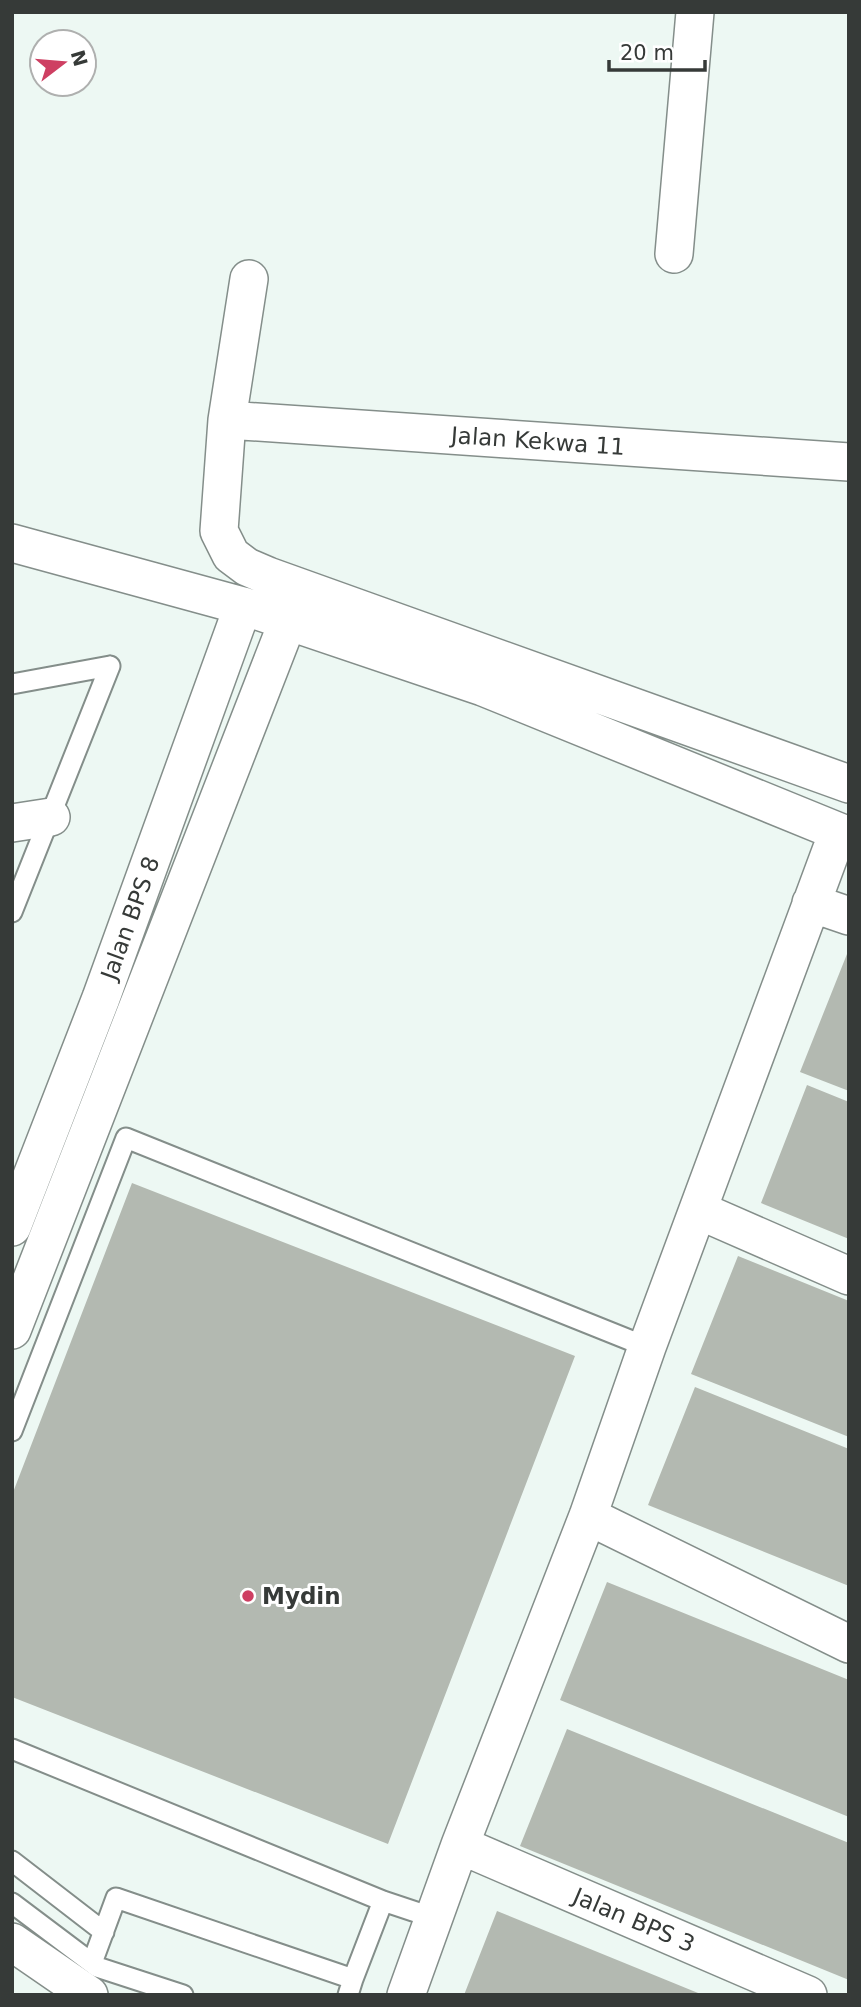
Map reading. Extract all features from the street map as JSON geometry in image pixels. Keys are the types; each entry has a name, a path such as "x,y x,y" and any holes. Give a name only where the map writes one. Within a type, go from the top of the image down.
{"street":[{"path":"674,254 695,12"},
{"path":"249,279 227,420 219,531 232,555 247,567 268,576 849,785"},
{"name":"Jalan Kekwa 11","path":"227,420 849,462"},
{"path":"12,542 243,606 482,687 843,834 811,903 647,1347 588,1516 460,1844 406,1995"},
{"name":"Jalan BPS 8","path":"12,1227 101,998 243,606"},
{"path":"12,1330 288,621"},
{"path":"12,823 51,817"},
{"path":"811,903 849,916"},
{"path":"698,1210 849,1276"},
{"path":"588,1516 849,1644"},
{"name":"Jalan BPS 3","path":"460,1844 808,1995"},
{"path":"12,1942 90,1979"}],"lane":[{"path":"12,684 110,666 12,912"},
{"path":"12,1431 126,1138 647,1347"},
{"path":"12,1749 383,1901 434,1918"},
{"path":"12,1861 104,1932"},
{"path":"90,1979 116,1898 351,1987 383,1901"},
{"path":"12,1903 90,1979"},
{"path":"90,1979 97,1967 184,1995"}],"building":[{"path":"849,954 849,1091 800,1072"},
{"path":"807,1085 849,1102 849,1239 761,1203"},
{"name":"Mydin","path":"132,1183 575,1356 388,1844 12,1697 12,1495"},
{"path":"738,1256 849,1301 849,1437 691,1374"},
{"path":"695,1387 849,1449 849,1586 648,1505"},
{"path":"607,1582 849,1680 849,1817 560,1700"},
{"path":"567,1729 849,1843 849,1980 520,1846"},
{"path":"497,1911 703,1995 464,1995"}],"place":[{"name":"Mydin","path":"248,1596"}]}
